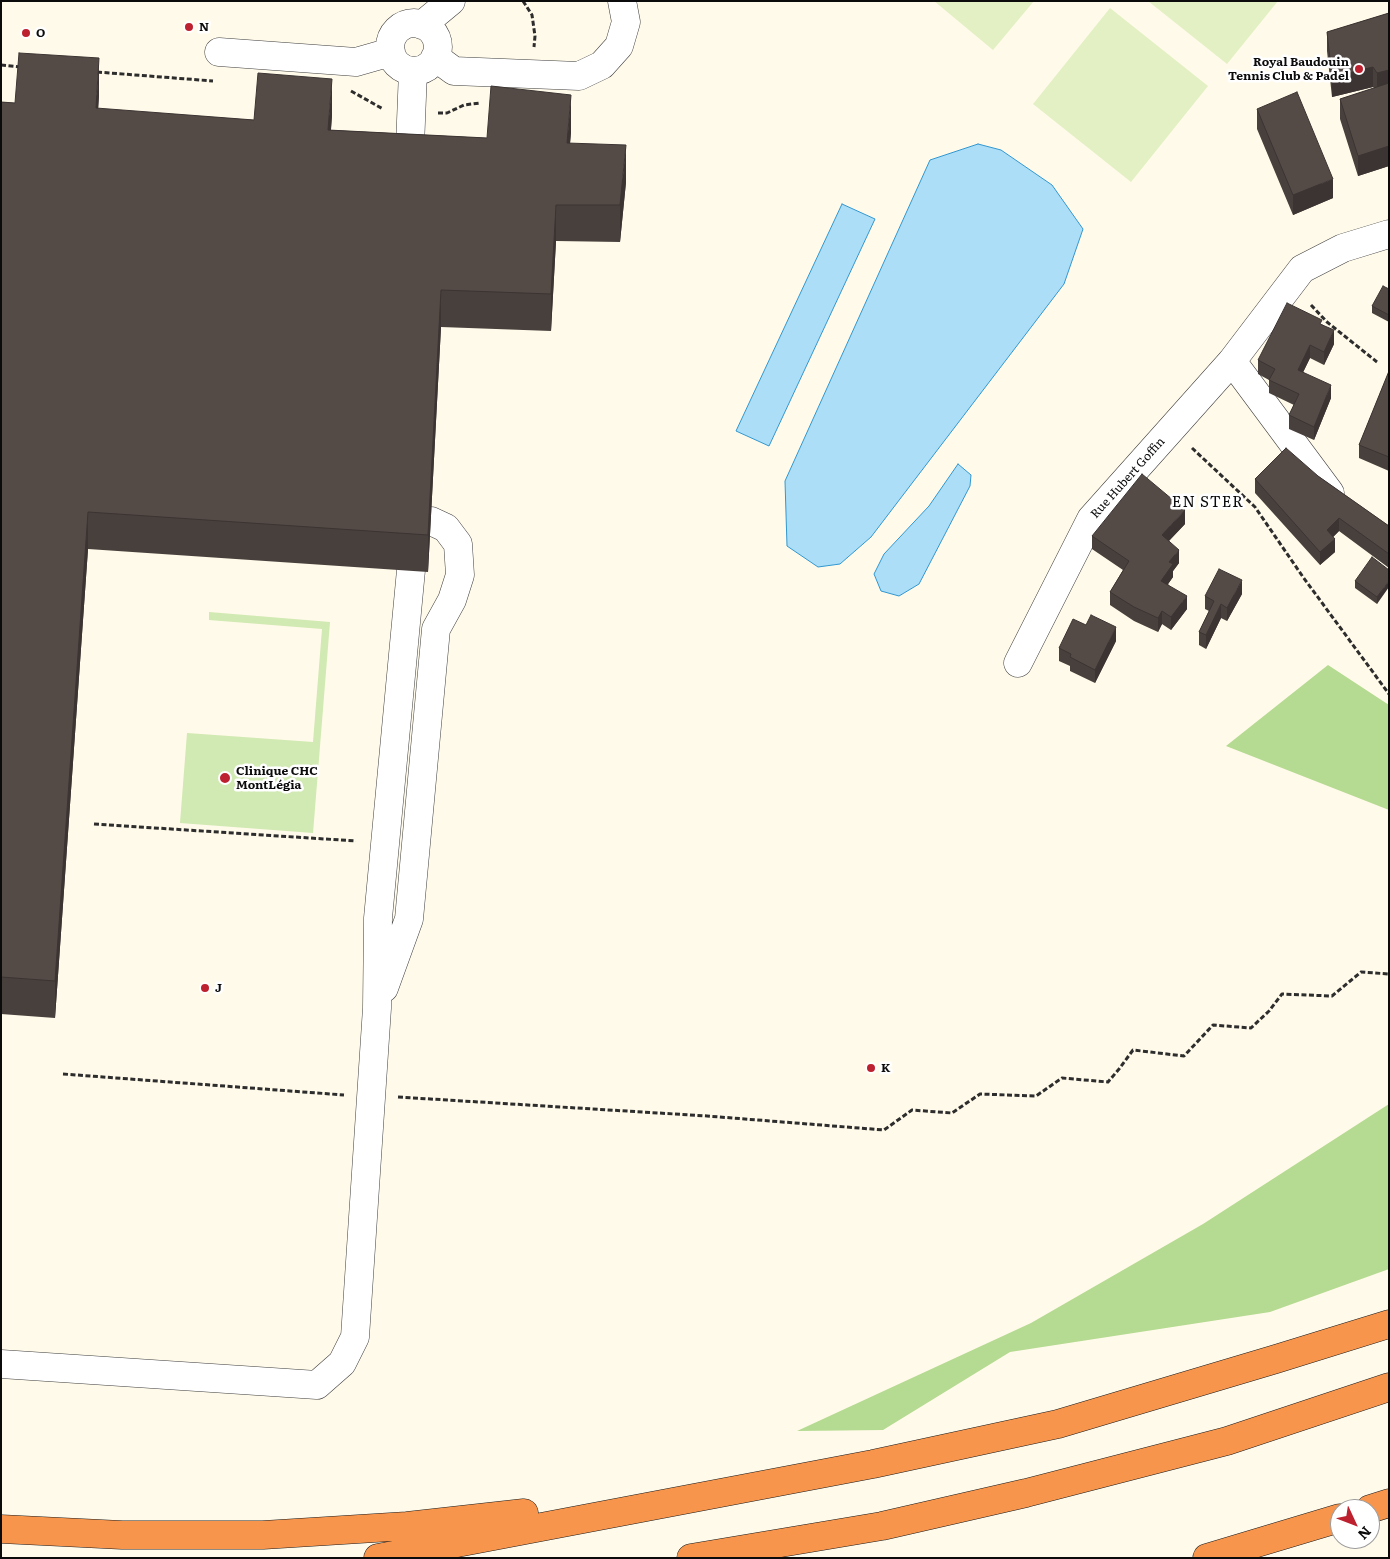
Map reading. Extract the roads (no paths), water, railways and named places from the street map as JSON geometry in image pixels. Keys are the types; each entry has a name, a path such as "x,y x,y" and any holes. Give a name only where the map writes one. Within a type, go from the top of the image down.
{"highway":[{"path":"378,1558 874,1464 1058,1424 1389,1324"},
{"path":"691,1558 882,1526 1026,1493 1227,1441 1389,1388"},
{"path":"1,1529 122,1535 263,1535 407,1526 521,1513 658,1504"},
{"path":"1207,1558 1330,1521"}],"street":[{"path":"422,25 452,1"},
{"path":"409,171 424,64 438,50 437,42 430,29 415,24 400,28 394,34 391,42 391,52 397,64 403,68 424,64 454,71 579,76 602,66 619,46 626,22 622,1"},
{"path":"219,52 356,62 391,52"},
{"name":"Rue Hubert Goffin","path":"1018,663 1091,518 1232,361 1302,269 1343,248 1389,234"},
{"path":"1232,361 1330,493"},
{"path":"1,1364 317,1385 342,1363 355,1336 372,1096 377,1008 378,918 398,556 423,514 446,528 458,544 460,575 452,600 436,629 409,919 377,1008"}],"water":[{"path":"978,144 1001,150 1052,185 1083,229 1064,284 871,537 840,564 818,567 787,546 785,481 930,160"},
{"path":"842,204 875,219 769,446 736,431"},
{"path":"958,464 971,475 970,486 919,584 899,596 881,591 874,574 884,554 929,506"}],"place":[{"name":"N","path":"189,27"},
{"name":"O","path":"26,33"},
{"name":"Royal Baudouin Tennis Club & Padel","path":"1359,69"},
{"name":"Clinique CHC MontLégia","path":"225,778"},
{"name":"J","path":"205,988"},
{"name":"K","path":"871,1068"}],"district":[{"name":"EN STER","path":"1208,503"}]}
